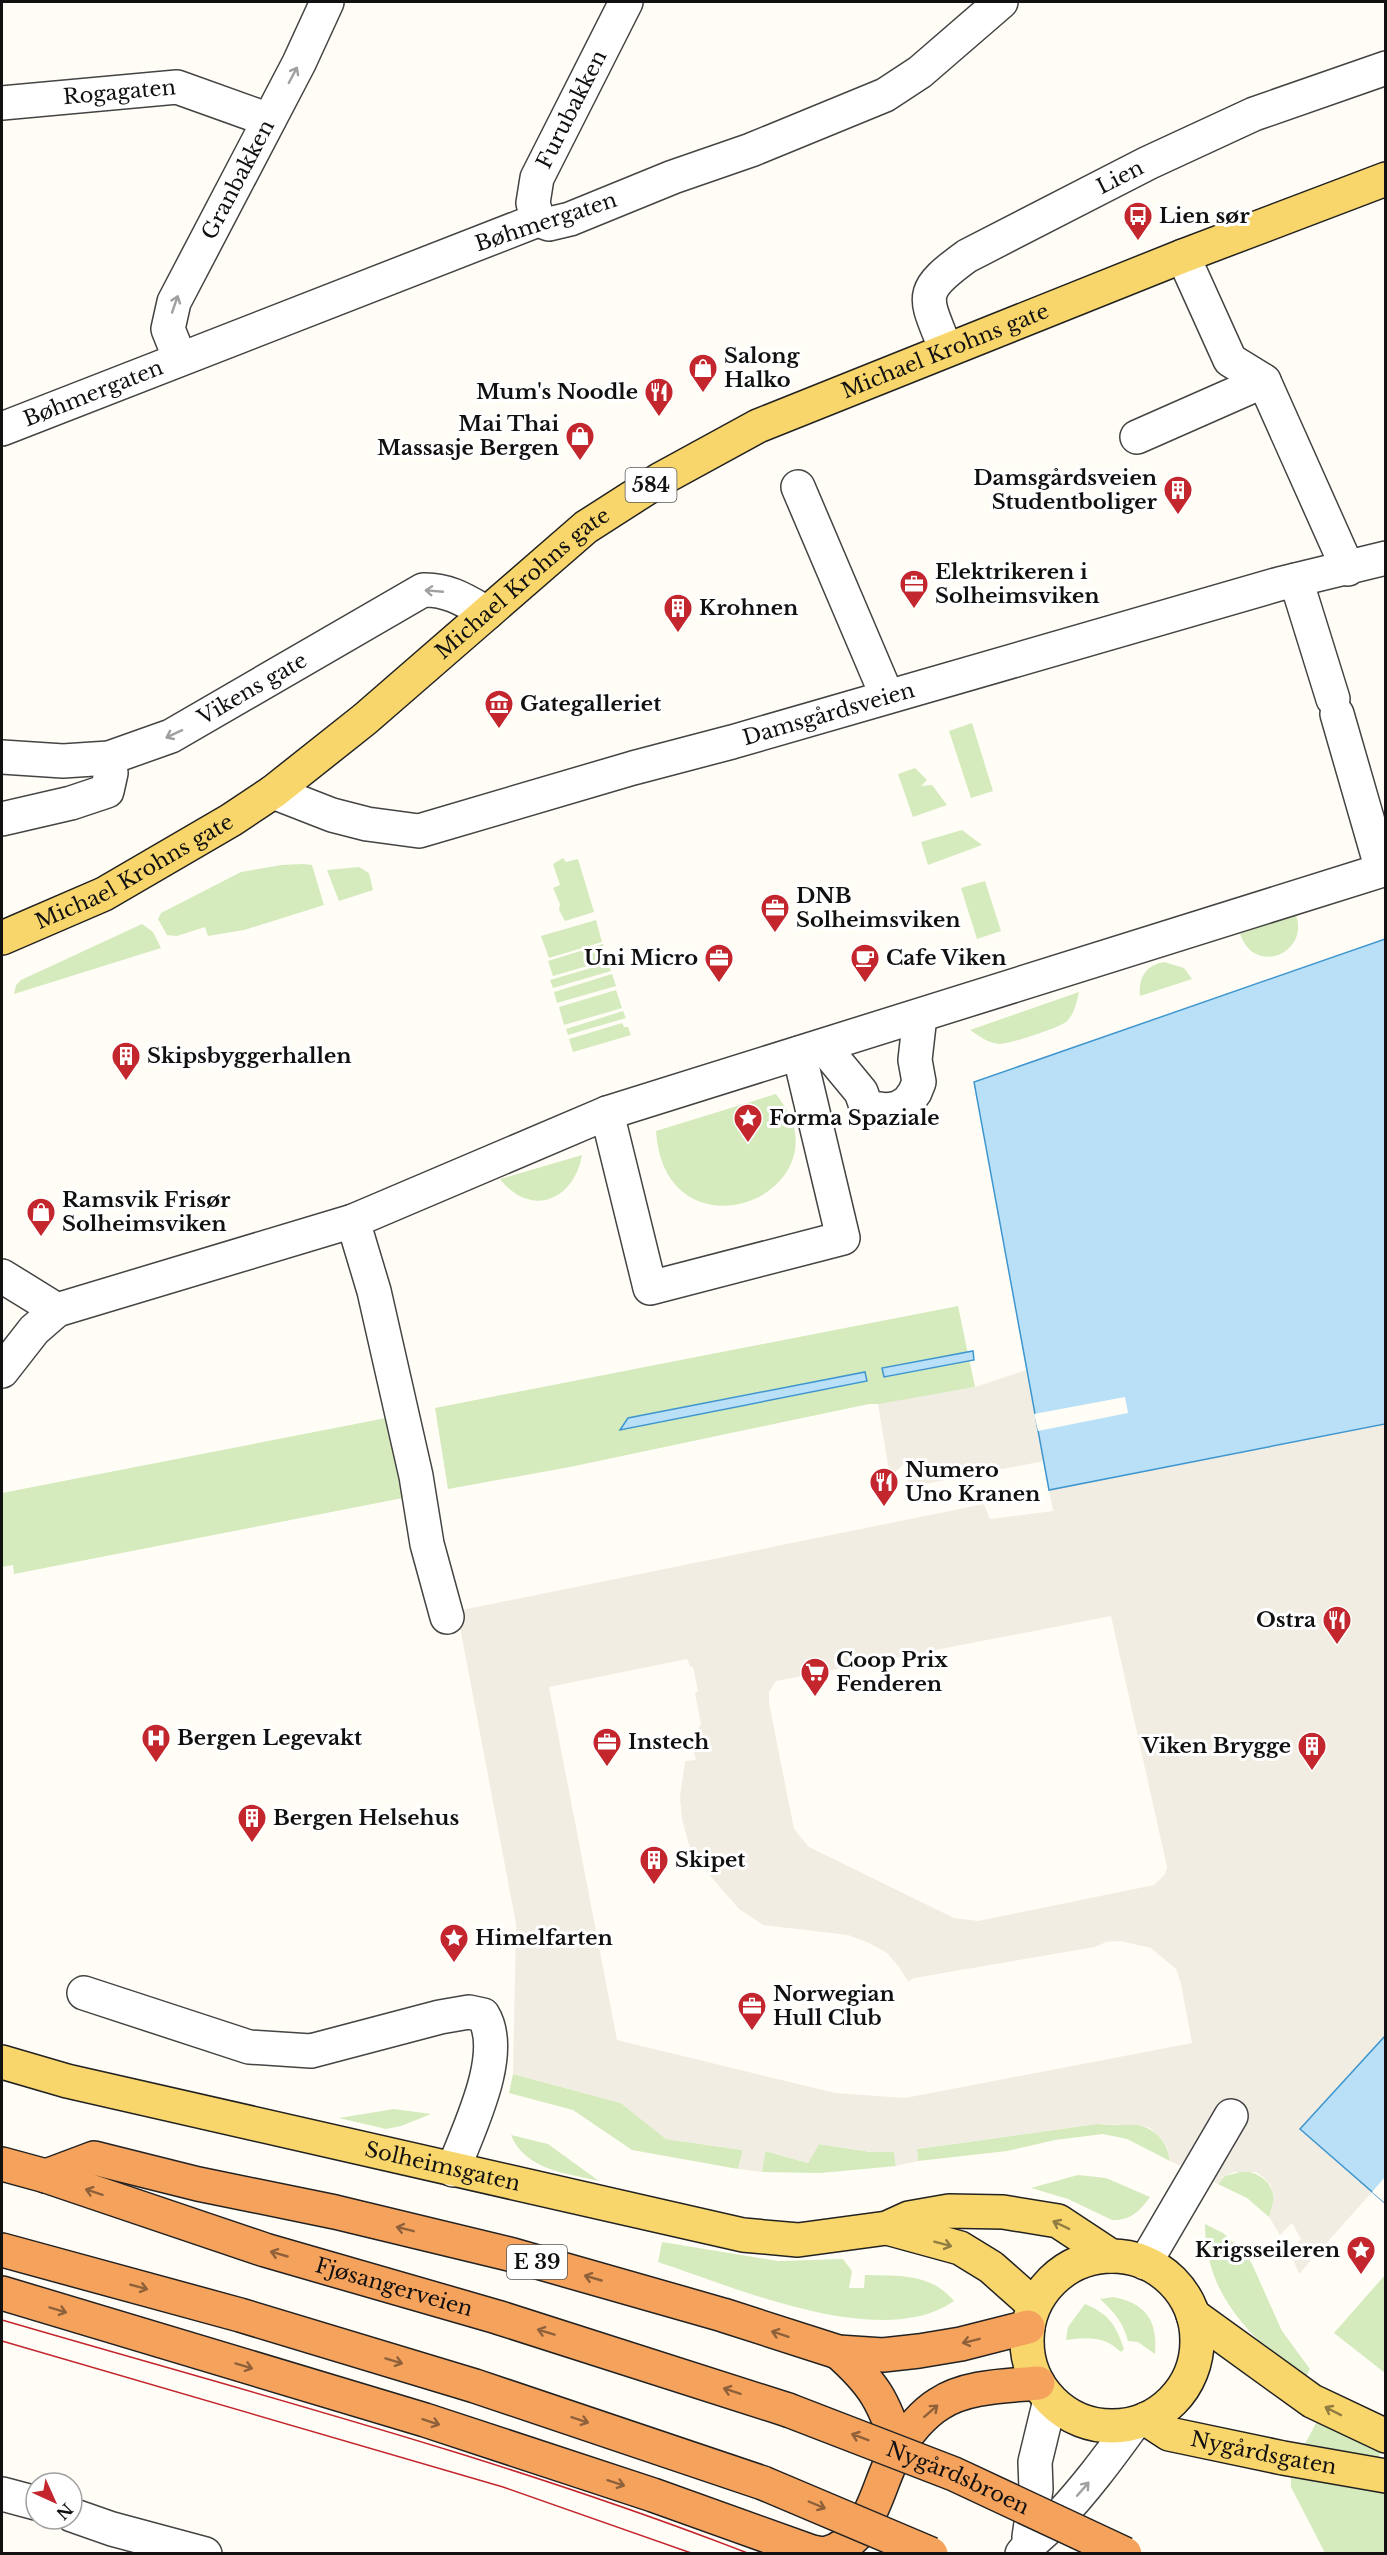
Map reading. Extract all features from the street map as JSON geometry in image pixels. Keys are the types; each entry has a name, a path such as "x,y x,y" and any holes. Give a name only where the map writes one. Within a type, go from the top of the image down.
{"highway":[{"name":"E 39","path":"46,2176 94,2158 198,2184 335,2212 513,2255 723,2315 838,2352 883,2355 961,2344 1031,2316"},
{"name":"Fjøsangerveien","path":"2,2164 46,2176 265,2250 497,2317 788,2410"},
{"path":"2,2250 240,2315 475,2386 763,2483 931,2553"},
{"path":"2,2294 425,2420 653,2495 812,2552 835,2551 854,2538 877,2500 898,2448 924,2416 939,2404 959,2394 988,2388 1044,2392"},
{"name":"E 39","path":"838,2352 863,2375 880,2398 890,2419 898,2448"},
{"name":"Nygårdsbroen","path":"788,2410 954,2474 1125,2553"}],"main road":[{"name":"Michael Krohns gate","path":"2,938 104,894 231,820 273,792 364,719 586,527 661,479 758,426 1183,256 1386,179"},
{"name":"Solheimsgaten","path":"2,2061 67,2081 743,2235 798,2240 887,2228 909,2218 949,2211 1003,2212 1058,2221 1111,2256"},
{"name":"Solheimsgaten","path":"887,2228 960,2248 990,2267 1031,2316"},
{"path":"1111,2256 1145,2263 1170,2278 1188,2302 1193,2315 1196,2341 1193,2368 1175,2399 1140,2421 1103,2426 1088,2423 1061,2410 1044,2392 1030,2366 1027,2347 1031,2316 1047,2285 1065,2270 1087,2259 1111,2256"},
{"path":"1193,2315 1312,2401 1386,2436"},
{"name":"Nygårdsgaten","path":"1140,2421 1169,2434 1283,2458 1386,2476"}],"street":[{"name":"Granbakken","path":"180,359 168,329 174,302 298,63 327,2"},
{"name":"Furubakken","path":"538,220 533,203 537,178 626,2"},
{"name":"Bøhmergaten","path":"2,429 538,220 549,224 570,219 673,177 751,150 885,95 920,72 1001,2"},
{"name":"Lien","path":"946,350 930,309 928,294 942,274 967,256 1148,163 1254,114 1386,68"},
{"name":"Rogagaten","path":"2,103 177,87 268,120"},
{"path":"1183,256 1230,360 1264,381 1348,568"},
{"path":"1137,437 1264,381"},
{"path":"798,487 884,689"},
{"name":"Damsgårdsveien","path":"273,792 332,815 367,824 419,831 1296,580 1386,558"},
{"path":"8,1351 57,1310 353,1221 607,1113 1384,870 1296,580"},
{"name":"Vikens gate","path":"2,757 63,761 109,758 171,736 423,590 437,589 458,596 487,613"},
{"path":"2,819 71,803 107,791 111,773 109,758"},
{"path":"811,1050 861,1092 865,1102 873,1108 887,1110 898,1108 908,1102 919,1082 915,1060 920,1016"},
{"path":"607,1113 650,1288 843,1238 811,1050"},
{"path":"353,1221 374,1291 416,1476 427,1544 447,1617"},
{"path":"2,1276 57,1310"},
{"path":"84,1993 249,2047 310,2051 440,2017 469,2012 483,2015 491,2034 491,2047 482,2095 453,2169"},
{"path":"1145,2263 1231,2116"},
{"path":"1025,2549 1036,2489 1035,2462 1044,2392"},
{"path":"1025,2549 1054,2523 1140,2421"},
{"path":"2,2494 24,2500"},
{"path":"84,2519 112,2529 205,2553"}],"green space":[{"path":"972,723 993,791 971,798 949,731"},
{"path":"915,768 927,780 921,786 932,785 947,805 913,817 898,774"},
{"path":"962,830 982,845 928,865 921,842"},
{"path":"563,858 566,862 578,859 594,912 565,921 559,910 560,904 553,888 560,885 553,864"},
{"path":"281,865 312,865 324,905 244,930 208,936 205,927 177,936 167,935 158,919 161,913 241,872"},
{"path":"359,867 369,873 373,890 339,901 327,870"},
{"path":"985,881 1001,931 977,939 961,888"},
{"path":"1295,913 1298,927 1296,938 1289,948 1280,954 1268,957 1257,955 1247,947 1240,934"},
{"path":"596,920 602,942 549,958 541,936"},
{"path":"142,924 153,932 161,948 14,994 16,985 21,980"},
{"path":"603,944 608,960 553,976 548,961"},
{"path":"1164,962 1184,968 1192,979 1140,996 1140,984 1144,973 1152,966"},
{"path":"608,963 611,971 553,988 550,980"},
{"path":"612,974 616,986 557,1003 554,992"},
{"path":"616,990 622,1008 564,1025 559,1007"},
{"path":"1079,992 1075,1008 1069,1019 1043,1032 999,1044 987,1041 970,1030"},
{"path":"623,1011 626,1018 568,1035 566,1029"},
{"path":"622,1023 624,1027 628,1027 631,1035 573,1052 569,1039"},
{"path":"776,1094 791,1117 795,1148 785,1174 765,1193 739,1204 711,1205 685,1194 665,1170 656,1131"},
{"path":"582,1155 570,1184 549,1199 537,1201 524,1198 512,1191 500,1179"},
{"path":"958,1306 975,1387 885,1404 869,1404 570,1467 448,1489 435,1408"},
{"path":"386,1418 403,1498 14,1574 13,1565 2,1567 2,1493"},
{"path":"513,2074 621,2103 666,2139 743,2150 738,2169 632,2150 573,2110 509,2093"},
{"path":"394,2109 431,2114 401,2126 386,2129 339,2118"},
{"path":"1129,2123 1157,2134 1165,2145 1170,2161 1127,2139 1103,2134 1055,2140 1007,2151 918,2161 917,2149 1096,2124"},
{"path":"511,2135 548,2144 599,2181 560,2172 536,2163 517,2147"},
{"path":"819,2144 871,2152 894,2152 896,2166 820,2173 762,2172 765,2151 808,2163"},
{"path":"1244,2171 1260,2176 1270,2187 1274,2201 1269,2217 1247,2198 1218,2184 1225,2176"},
{"path":"1078,2175 1106,2178 1150,2197 1134,2214 1124,2219 1112,2220 1068,2199 1031,2188"},
{"path":"1205,2224 1223,2233 1243,2251 1252,2264 1282,2331 1310,2369 1304,2380 1267,2348 1235,2314 1213,2273 1207,2250"},
{"path":"662,2242 778,2261 843,2259 852,2271 849,2288 864,2288 865,2275 902,2276 935,2285 954,2301 924,2315 888,2320 849,2318 808,2310 766,2299 658,2262"},
{"path":"1385,2275 1385,2373 1334,2333"},
{"path":"1113,2297 1134,2304 1148,2315 1154,2332 1155,2354 1138,2342 1128,2341 1117,2318 1100,2299"},
{"path":"1085,2304 1106,2316 1110,2321 1124,2349 1121,2352 1102,2340 1082,2338 1066,2340 1068,2327"},
{"path":"1317,2421 1382,2449 1378,2459 1305,2444"},
{"path":"1291,2475 1385,2491 1385,2553 1325,2553 1291,2487"}],"shaded area":[{"path":"1026,1370 1044,1461 904,1488 915,1469 906,1462 890,1477 878,1404 975,1387"},
{"path":"1385,1424 1385,2036 1300,2129 1372,2192 1299,2274 1290,2252 1301,2239 1292,2223 1280,2235 1269,2217 1274,2198 1271,2186 1264,2178 1256,2172 1234,2172 1225,2176 1218,2184 1170,2161 1167,2147 1161,2138 1150,2128 1140,2125 1096,2124 917,2149 918,2161 896,2166 894,2152 871,2152 819,2144 808,2163 765,2151 762,2172 738,2169 743,2150 666,2139 621,2103 513,2074 516,1924 457,1611 984,1504 990,1519 1053,1511 1049,1490","holes":["1111,1616 1167,1867 1165,1874 1154,1885 978,1921 954,1918 809,1847 794,1829 769,1703 769,1692 776,1681","687,1659 693,1667 701,1724 691,1741 696,1760 685,1761 680,1797 682,1819 689,1845 699,1863 739,1909 763,1925 848,1935 869,1943 887,1953 908,1982 914,1978 1095,1947 1106,1942 1120,1941 1151,1948 1176,1969 1192,2043 905,2098 835,2093 617,2040 549,1687"]}],"water":[{"path":"1385,939 1385,1424 1049,1490 974,1082"},
{"path":"973,1351 974,1360 884,1377 882,1368"},
{"path":"865,1372 867,1381 620,1430 628,1418"},
{"path":"1385,2036 1385,2203 1300,2129"}],"pier":[{"path":"1125,1397 1128,1413 1038,1431 1034,1414"},
{"path":"1385,2177 1385,2203 1372,2192"}],"tram line":[{"path":"2,2320 472,2457 750,2554"},
{"path":"2,2341 503,2487 694,2554"}],"place":[{"name":"Lien sør","path":"1138,242"},
{"name":"Salong Halko","path":"703,394"},
{"name":"Mum's Noodle","path":"659,418"},
{"name":"Mai Thai Massasje Bergen","path":"580,462"},
{"name":"Damsgårdsveien Studentboliger","path":"1178,516"},
{"name":"Elektrikeren i Solheimsviken","path":"914,610"},
{"name":"Krohnen","path":"678,634"},
{"name":"Gategalleriet","path":"499,730"},
{"name":"DNB Solheimsviken","path":"775,934"},
{"name":"Uni Micro","path":"719,984"},
{"name":"Cafe Viken","path":"865,984"},
{"name":"Skipsbyggerhallen","path":"126,1082"},
{"name":"Forma Spaziale","path":"748,1144"},
{"name":"Ramsvik Frisør Solheimsviken","path":"41,1238"},
{"name":"Numero Uno Kranen","path":"884,1508"},
{"name":"Ostra","path":"1337,1646"},
{"name":"Coop Prix Fenderen","path":"815,1698"},
{"name":"Bergen Legevakt","path":"156,1764"},
{"name":"Instech","path":"607,1768"},
{"name":"Viken Brygge","path":"1312,1772"},
{"name":"Bergen Helsehus","path":"252,1844"},
{"name":"Skipet","path":"654,1886"},
{"name":"Himelfarten","path":"454,1964"},
{"name":"Norwegian Hull Club","path":"752,2032"},
{"name":"Krigsseileren","path":"1361,2276"}]}
